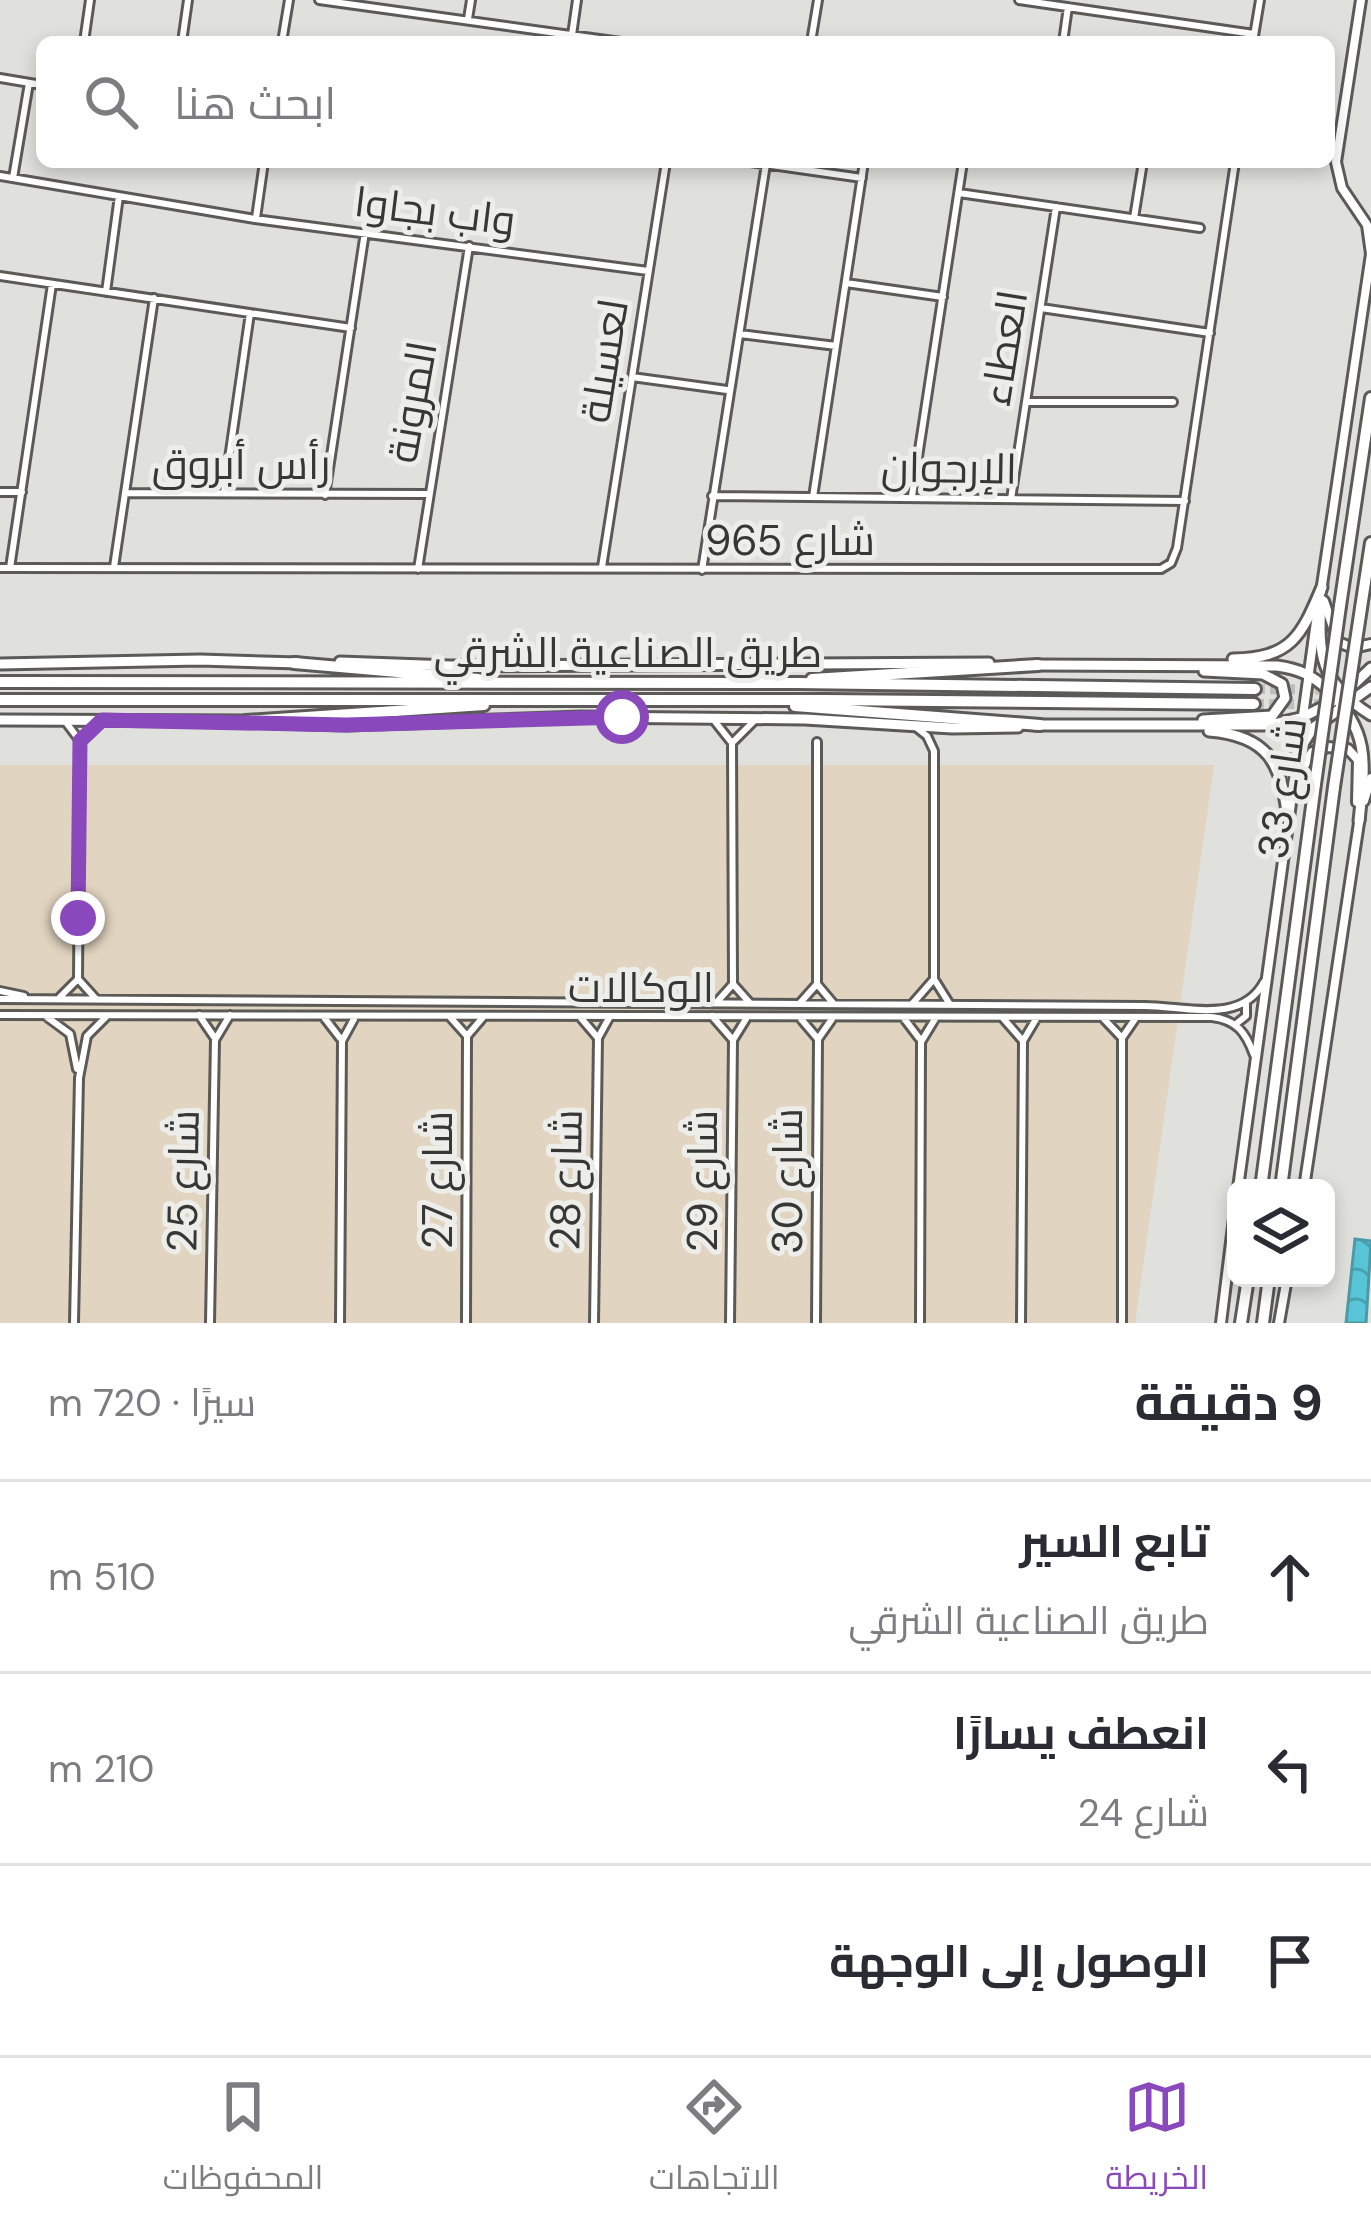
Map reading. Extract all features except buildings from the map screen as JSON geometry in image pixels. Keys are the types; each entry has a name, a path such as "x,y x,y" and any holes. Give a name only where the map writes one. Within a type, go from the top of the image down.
{"highway":[{"name":"شارع 33","path":"1262,1179 1371,398"},
{"name":"شارع 33","path":"1282,1179 1371,543"},
{"path":"294,663 511,683"},
{"path":"797,683 1038,665"},
{"name":"طريق الصناعية الشرقي","path":"0,682 1256,689"},
{"name":"طريق الصناعية الشرقي","path":"0,700 1254,704"},
{"path":"246,721 440,710 511,701"},
{"path":"768,702 1040,725"},
{"path":"1241,1323 1247,1287"},
{"path":"1263,1323 1268,1287"}],"main road":[{"path":"1166,666 1252,659 1281,651 1303,630 1322,587"},
{"path":"1322,587 1318,647 1324,667 1358,722 1366,747 1358,821"},
{"name":"طريق الصناعية الشرقي","path":"2,665 200,660 1038,665"},
{"path":"1038,665 1277,665 1306,673 1371,715"},
{"path":"1162,725 1272,716 1285,698 1282,684 1269,675 1166,666"},
{"path":"1295,757 1313,728 1371,668"},
{"path":"1162,725 1269,725 1301,718 1371,687"},
{"name":"طريق الصناعية الشرقي","path":"0,720 346,725 479,718 758,718 952,728 1162,725"},
{"path":"1162,725 1235,734 1259,745 1280,773 1288,819"},
{"path":"1358,821 1371,794"}],"street":[{"path":"85,36 90,0"},
{"path":"183,36 188,0"},
{"path":"283,36 289,0"},
{"path":"319,0 579,36"},
{"path":"468,20 471,0"},
{"path":"572,35 577,0"},
{"path":"812,36 818,0"},
{"path":"1024,0 1242,36"},
{"path":"1254,36 1259,0"},
{"path":"1361,0 1336,162 1342,188 1366,225 1371,254"},
{"path":"1065,36 1069,7"},
{"path":"0,78 36,84"},
{"path":"13,178 28,83"},
{"path":"256,219 263,168"},
{"name":"لعسيلة","path":"602,569 665,168"},
{"path":"702,569 765,168"},
{"path":"793,168 862,178"},
{"path":"813,497 863,168"},
{"path":"912,498 962,168"},
{"path":"1134,219 1142,168"},
{"name":"شارع 965","path":"0,568 1155,571 1167,567 1175,556 1234,168"},
{"name":"واب بجاوا","path":"0,176 256,219 648,272"},
{"path":"958,193 1201,228"},
{"path":"106,292 119,196"},
{"name":"العطاء","path":"1011,499 1056,207"},
{"path":"326,495 365,232"},
{"name":"المرونة","path":"418,569 469,245"},
{"name":"شارع 33","path":"1239,1179 1306,673 1371,254"},
{"path":"0,276 351,328"},
{"path":"846,283 943,297"},
{"path":"10,568 52,284"},
{"path":"114,567 154,298"},
{"path":"1040,308 1210,332"},
{"path":"224,493 250,313"},
{"path":"740,334 836,346"},
{"path":"632,377 728,390"},
{"path":"1026,402 1173,402"},
{"path":"0,492 22,492"},
{"name":"رأس أبروق","path":"126,493 427,494"},
{"name":"الإرجوان","path":"712,496 1185,501"},
{"path":"1322,587 1330,629 1338,642 1353,649 1371,644"},
{"path":"732,743 758,718"},
{"path":"713,719 732,743 733,985 750,1003"},
{"path":"80,741 102,720"},
{"path":"65,721 80,741 78,979 97,1000"},
{"path":"913,726 927,736 934,751"},
{"path":"950,1004 934,979 934,751 940,737 952,728"},
{"path":"817,742 818,983 834,1003"},
{"path":"1291,794 1312,752 1328,747 1348,749 1358,760 1358,821"},
{"name":"شارع 33","path":"1305,1179 1358,821 1371,778"},
{"path":"1257,1062 1235,1024 1246,1016 1246,1004 1268,974"},
{"path":"56,1000 78,979"},
{"path":"912,1004 934,979"},
{"path":"800,1003 818,983"},
{"path":"716,1003 733,985"},
{"name":"الوكالات","path":"0,995 56,1000 1184,1006 1222,1010 1246,1004"},
{"name":"الوكالات","path":"0,1015 1212,1016 1235,1024"},
{"path":"41,1015 70,1034 79,1078"},
{"path":"74,1323 79,1078 87,1036 109,1015"},
{"path":"199,1015 215,1040"},
{"name":"شارع 25","path":"210,1323 215,1040 230,1015"},
{"path":"322,1016 335,1026 342,1041"},
{"path":"340,1323 342,1041 346,1026 358,1016"},
{"path":"449,1016 467,1036 484,1016"},
{"path":"579,1016 598,1038"},
{"name":"شارع 28","path":"594,1323 598,1038 610,1016"},
{"path":"712,1016 733,1040 749,1017"},
{"path":"799,1017 818,1039 835,1017"},
{"path":"903,1017 921,1042"},
{"path":"920,1323 921,1042 938,1017"},
{"path":"1002,1017 1023,1041"},
{"path":"1021,1323 1023,1041 1038,1017"},
{"path":"1101,1017 1122,1038"},
{"path":"1122,1323 1122,1038 1138,1017"},
{"name":"شارع 27","path":"466,1323 467,1036"},
{"name":"شارع 30","path":"816,1323 818,1039"},
{"name":"شارع 29","path":"730,1323 733,1040"},
{"path":"1219,1323 1227,1272"},
{"path":"1279,1323 1285,1287"}],"shaded area":[{"path":"0,765 1214,765 1135,1323 0,1323"}],"water":[{"path":"1355,1239 1371,1241 1366,1323 1346,1323"}],"tunnel":[{"path":"1255,689 1371,690"},
{"path":"1254,704 1329,704"}],"route":[{"path":"78,918 80,741 102,720 346,725 622,717"}]}
